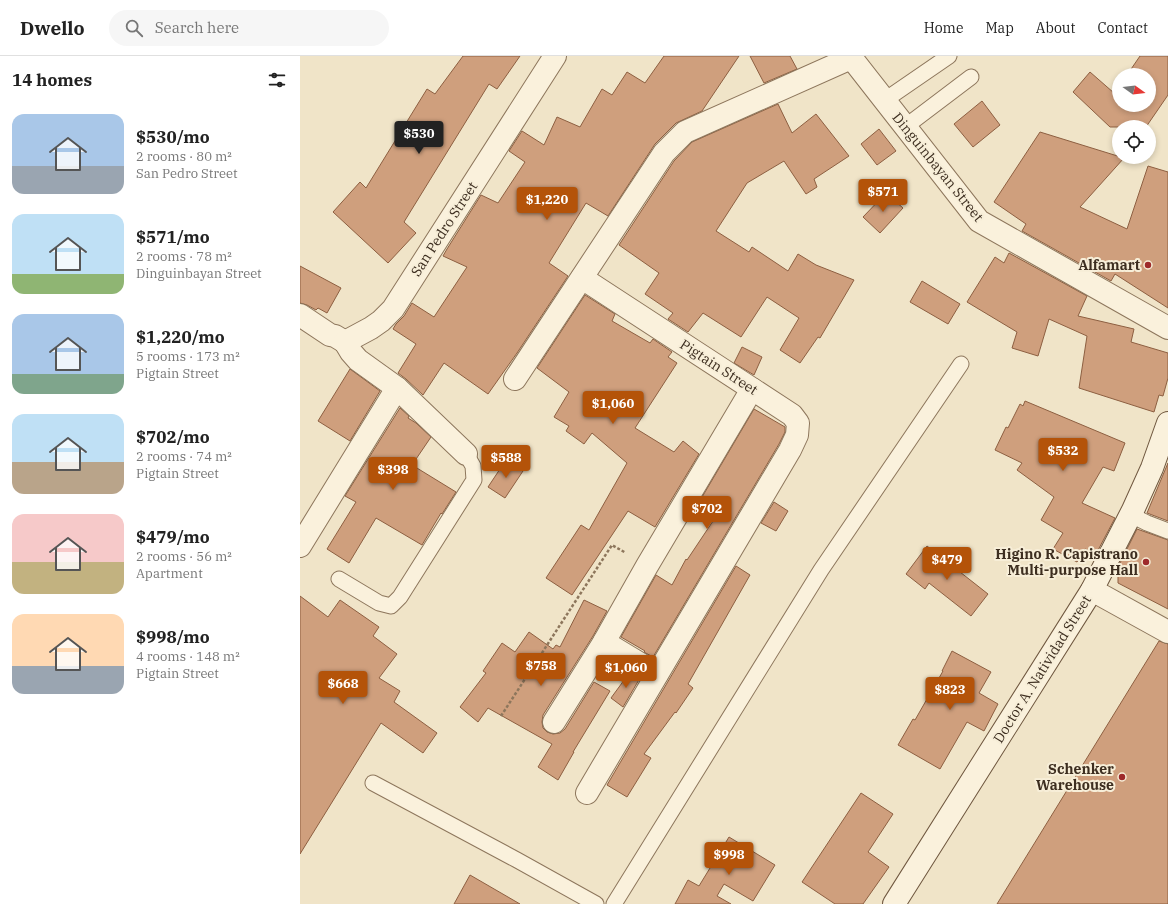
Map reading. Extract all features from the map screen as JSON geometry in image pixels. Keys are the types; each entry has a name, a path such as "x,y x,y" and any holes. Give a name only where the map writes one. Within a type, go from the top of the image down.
{"street":[{"name":"San Pedro Street","path":"345,342 371,328 381,321 393,309 555,56"},
{"path":"515,379 664,152 685,132 851,57"},
{"name":"Dinguinbayan Street","path":"851,57 979,221 1168,328"},
{"name":"Pigtain Street","path":"582,278 792,415 798,423 797,435 790,450 587,793"},
{"path":"300,315 330,335 335,336 345,342 350,352 358,360 397,388 466,454"},
{"path":"300,546 397,388"},
{"path":"554,722 604,642 647,566 752,389"},
{"name":"Doctor A. Natividad Street","path":"897,902 1092,590 1131,514 1152,468 1168,423"},
{"path":"1092,590 1168,632"},
{"path":"604,642 657,674"}],"lane":[{"path":"884,100 949,56"},
{"path":"905,126 971,77"},
{"path":"614,904 821,570 961,364"},
{"path":"339,579 379,603 391,606 400,597 474,480 474,466 466,454"},
{"path":"1131,514 1147,523 1168,531"},
{"path":"373,783 518,860 596,904"}],"path":[{"path":"501,716 612,545 647,566"}],"building":[{"path":"463,56 520,56 497,89 489,84 404,222 416,233 388,263 333,212 360,182 366,188 427,89 435,94"},
{"path":"664,56 739,56 702,111 676,123 655,144 608,216 586,203 549,263 568,276 488,394 444,363 423,395 398,373 416,344 393,329 404,316 412,303 434,317 467,267 443,256 481,195 498,203 525,162 509,151 522,131 544,145 557,117 580,127 602,89 612,95 627,72 645,83"},
{"path":"750,56 790,56 797,69 764,83"},
{"path":"1140,56 1168,56 1168,95 1151,120 1112,120 1112,127 1110,127 1073,92 1090,72 1112,91 1112,112 1156,112 1156,68 1132,68"},
{"path":"982,101 1000,125 973,147 954,124"},
{"path":"778,104 792,133 816,114 849,156 814,179 817,187 806,194 784,161 747,183 716,231 749,252 752,247 788,271 798,254 816,265 854,280 820,338 818,337 800,363 780,350 799,318 767,297 741,337 703,313 688,332 668,319 673,313 645,294 659,273 619,245 674,161 692,142"},
{"path":"879,129 896,151 877,165 861,144"},
{"path":"1040,132 1112,154 1112,164 1119,164 1080,207 1127,229 1148,166 1168,172 1168,308 1115,274 1111,281 1022,231 1026,224 994,202"},
{"path":"886,193 903,208 880,233 863,217"},
{"path":"1009,253 1087,296 1078,316 1134,329 1131,342 1168,353 1168,378 1163,396 1159,395 1154,412 1079,388 1087,336 1049,319 1038,356 1012,348 1017,332 967,302 995,257 1004,263"},
{"path":"300,266 341,288 327,313 318,308 316,310 300,303"},
{"path":"922,281 960,304 948,324 910,302"},
{"path":"585,295 615,314 612,321 650,343 653,339 672,352 668,357 677,363 635,428 674,452 683,441 699,454 655,527 628,511 572,595 546,578 581,525 589,530 627,463 592,433 584,444 566,431 569,426 554,417 569,392 537,368"},
{"path":"742,347 762,357 754,375 734,363"},
{"path":"350,369 380,391 350,441 318,421"},
{"path":"1025,401 1125,443 1114,471 1103,467 1082,503 1115,518 1096,554 1085,549 1077,562 1053,549 1063,533 1041,520 1054,497 1017,470 1022,463 995,450 1006,427 1008,428 1020,404 1023,406"},
{"path":"400,408 409,416 408,418 416,423 431,437 412,465 456,492 442,514 441,513 422,545 376,518 349,563 327,549 356,502 345,496"},
{"path":"754,409 785,427 785,432 653,657 621,637 656,575 672,585 686,559 687,560 713,521 695,509"},
{"path":"506,460 523,471 505,498 488,487"},
{"path":"1168,463 1168,521 1147,513"},
{"path":"774,502 788,511 776,531 761,523"},
{"name":"Higino R. Capistrano Multi-purpose Hall","path":"1137,529 1168,540 1168,609 1118,583 1118,575 1122,566 1119,565"},
{"path":"927,546 988,594 971,616 929,583 925,589 906,574"},
{"path":"736,566 750,575 688,684 693,688 676,713 675,712 644,754 651,758 627,797 607,785"},
{"path":"300,596 328,617 340,600 379,627 373,636 397,654 379,678 400,691 394,702 437,733 423,753 381,723 300,854"},
{"path":"584,600 607,611 543,715 543,728 547,732 553,734 560,733 565,729 594,682 610,691 558,780 538,767 552,744 488,708 478,722 460,707 486,673 483,671 502,643 515,652 529,632 553,649 556,645 560,647"},
{"name":"Schenker Warehouse","path":"1159,641 1168,644 1168,904 997,904"},
{"path":"952,651 991,672 979,693 998,704 984,731 967,722 940,769 898,745 913,719 915,720 943,671"},
{"path":"630,672 640,678 623,707 611,698"},
{"path":"861,793 893,814 868,852 889,867 863,904 835,904 802,882"},
{"path":"729,837 775,865 753,901 724,884 717,896 731,904 675,904 688,880 699,886"},
{"path":"470,875 520,904 454,904"}],"place":[{"name":"Alfamart","path":"1148,265"},
{"name":"Higino R. Capistrano Multi-purpose Hall","path":"1146,562"},
{"name":"Schenker Warehouse","path":"1122,777"}]}
